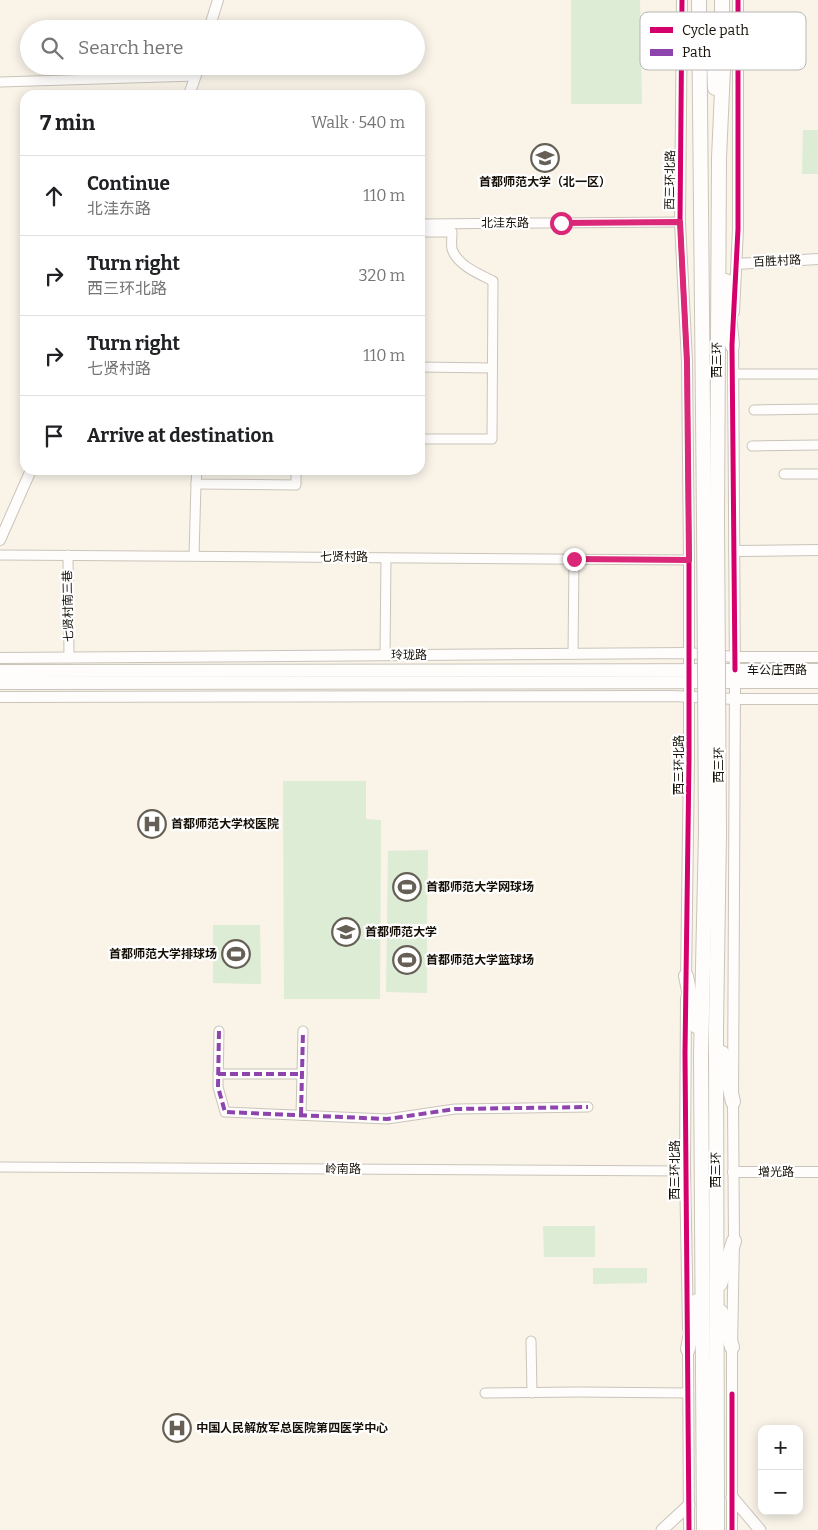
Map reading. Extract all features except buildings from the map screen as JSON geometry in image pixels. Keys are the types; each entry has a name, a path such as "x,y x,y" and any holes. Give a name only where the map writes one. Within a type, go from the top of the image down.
{"highway":[{"name":"西三环","path":"700,70 710,519 716,1028 716,1296 709,1388 704,1530"},
{"path":"702,159 711,70"},
{"path":"711,70 719,158"},
{"name":"西三环","path":"710,519 723,70"},
{"path":"719,217 732,344"},
{"name":"西三环","path":"713,833 701,1056 703,1266 717,1530"},
{"path":"686,976 701,1056"},
{"path":"716,1028 733,1102"},
{"path":"732,1347 716,1296 734,1241"},
{"path":"688,1350 703,1266"}],"main road":[{"name":"车公庄西路","path":"735,670 818,670"},
{"name":"车公庄西路","path":"735,670 818,682"},
{"path":"0,683 713,676 735,670"},
{"name":"玲珑路","path":"0,671 505,671 688,676"},
{"path":"732,1498 760,1530"},
{"path":"662,1530 689,1505"}],"street":[{"path":"212,20 218,0"},
{"name":"西三环北路","path":"681,70 680,222 687,362 689,560 685,1171 689,1530"},
{"path":"732,1530 735,670 732,344 736,264 737,70"},
{"path":"0,82 125,75"},
{"path":"191,90 196,75"},
{"name":"北洼东路","path":"425,224 680,222"},
{"path":"425,232 452,232 452,248 457,257 473,272 493,281 492,439 425,439"},
{"name":"百胜村路","path":"736,264 818,259"},
{"path":"425,367 492,368"},
{"path":"732,374 818,374"},
{"path":"754,410 818,409"},
{"path":"752,446 818,445"},
{"path":"784,474 818,474"},
{"path":"0,540 4,522 28,475"},
{"path":"194,556 197,475"},
{"path":"196,484 296,485 296,475"},
{"path":"734,551 818,550"},
{"name":"七贤村路","path":"0,555 689,560"},
{"name":"七贤村南三巷","path":"68,555 69,658"},
{"path":"385,655 386,558"},
{"path":"574,559 574,654"},
{"path":"689,580 734,580"},
{"path":"689,596 712,612 714,732 735,745"},
{"name":"玲珑路","path":"0,658 688,653 712,655 735,670 818,657"},
{"path":"0,697 818,699"},
{"path":"689,759 734,759"},
{"path":"301,1115 303,1031"},
{"path":"219,1032 218,1088 225,1112 387,1118 455,1109 588,1107"},
{"path":"218,1074 302,1074"},
{"name":"岭南路","path":"0,1168 685,1171"},
{"name":"增光路","path":"733,1172 818,1172"},
{"path":"531,1341 532,1392"},
{"path":"485,1393 688,1394"}],"green space":[{"path":"571,0 640,0 642,104 571,104"},
{"path":"803,130 818,130 818,174 802,174"},
{"path":"283,781 366,781 366,819 381,820 380,999 284,999"},
{"name":"首都师范大学网球场","path":"428,850 427,924 387,924 388,851"},
{"name":"首都师范大学排球场","path":"213,925 260,925 261,984 213,983"},
{"name":"首都师范大学篮球场","path":"387,928 427,928 427,993 386,992"},
{"path":"543,1226 595,1226 595,1257 544,1257"},
{"path":"593,1268 647,1268 647,1283 593,1284"}],"marked path":[{"path":"219,1031 218,1087 225,1112 387,1119 455,1109 588,1107"},
{"path":"301,1115 303,1031"},
{"path":"218,1074 302,1074"}],"cycle path":[{"path":"682,0 682,12"},
{"path":"738,0 738,12"},
{"path":"681,70 680,222 687,361 689,560 689,759 685,1053 689,1530"},
{"path":"735,670 732,345 738,229 738,70"},
{"path":"732,1394 732,1530"}],"place":[{"name":"首都师范大学（北一区）","path":"545,158"},
{"name":"首都师范大学校医院","path":"152,824"},
{"name":"首都师范大学网球场","path":"407,887"},
{"name":"首都师范大学","path":"346,932"},
{"name":"首都师范大学排球场","path":"236,954"},
{"name":"首都师范大学篮球场","path":"407,960"},
{"name":"中国人民解放军总医院第四医学中心","path":"177,1428"}],"route":[{"path":"561,223 680,222 687,362 689,560 574,559"}]}
